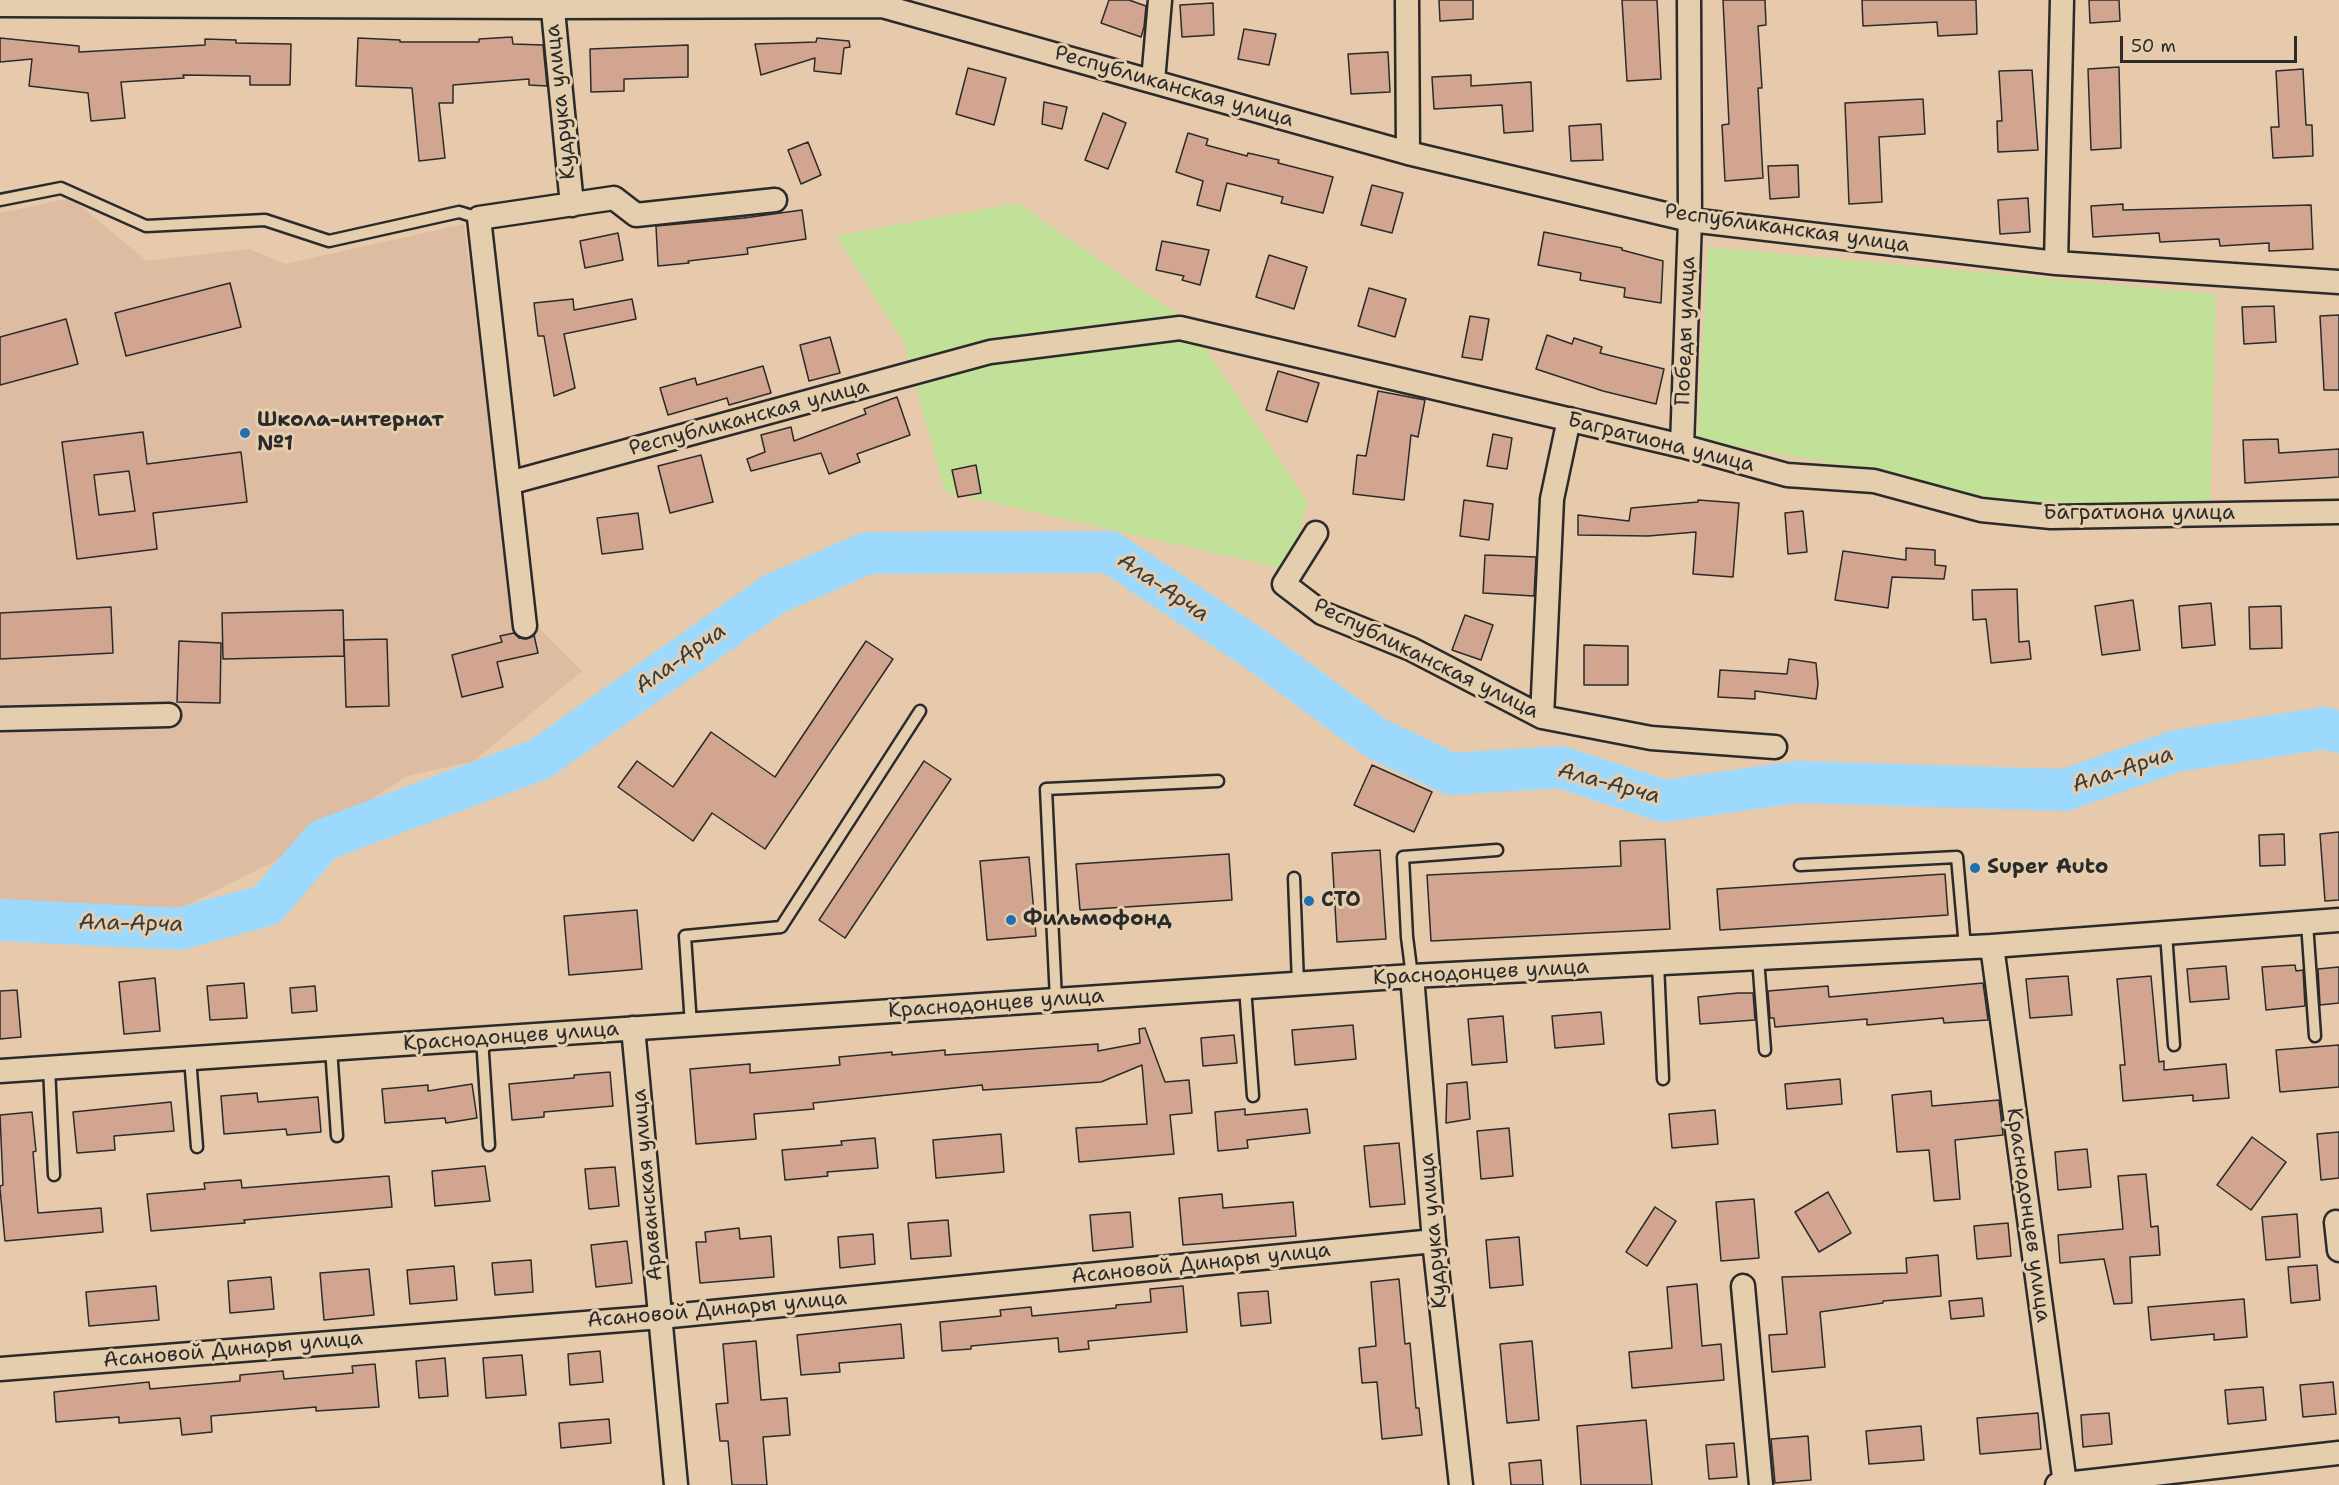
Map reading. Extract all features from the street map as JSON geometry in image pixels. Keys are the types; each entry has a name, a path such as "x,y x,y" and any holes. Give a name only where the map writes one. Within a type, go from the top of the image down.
{"street":[{"path":"1153,81 1160,0"},
{"path":"1407,0 1408,153"},
{"name":"Победы улица","path":"1682,446 1690,220 1689,0"},
{"path":"2056,262 2062,0"},
{"name":"Республиканская улица","path":"0,5 882,3 1408,153 1690,220 2056,262 2339,282"},
{"name":"Кудрука улица","path":"552,4 572,205"},
{"path":"525,626 479,218 614,198 636,215 776,200"},
{"name":"Багратиона улица","path":"990,352 1180,328 1682,446 1787,475 1874,482 1981,510 2051,517 2339,512"},
{"name":"Республиканская улица","path":"509,483 990,352"},
{"path":"1542,717 1552,499 1569,419"},
{"name":"Республиканская улица","path":"1316,533 1284,584 1322,613 1411,649 1542,717 1651,738 1775,747"},
{"path":"0,719 169,714"},
{"name":"Краснодонцев улица","path":"0,1071 1412,976 1992,946 2339,920"},
{"name":"Краснодонцев улица","path":"1992,946 2061,1485"},
{"name":"Кудрука улица","path":"1412,976 1434,1241 1461,1485"},
{"name":"Араванская улица","path":"633,1028 676,1485"},
{"path":"2336,1222 2339,1250"},
{"name":"Асановой Динары улица","path":"0,1369 661,1317 1434,1241"},
{"path":"1743,1286 1761,1485"},
{"path":"2061,1485 2119,1482 2339,1453"}],"lane":[{"path":"0,200 61,188 146,226 265,220 329,241 459,212 479,218"},
{"path":"691,1024 685,936 781,927 920,711"},
{"path":"1056,1000 1046,789 1218,781"},
{"path":"1412,976 1407,937 1403,856 1497,850"},
{"path":"1800,864 1957,857 1965,947"},
{"path":"1294,878 1298,984"},
{"path":"2307,923 2315,1036"},
{"path":"2166,933 2174,1045"},
{"path":"1758,958 1766,1050"},
{"path":"1658,963 1663,1079"},
{"path":"1245,987 1253,1096"},
{"path":"482,1038 489,1145"},
{"path":"331,1048 337,1136"},
{"path":"190,1058 197,1147"},
{"path":"49,1067 54,1175"}],"shaded area":[{"name":"Школа-интернат №1","path":"71,198 147,261 249,249 285,264 464,224 513,602 582,671 474,761 407,776 281,858 183,907 54,918 0,906 0,213"}],"green space":[{"path":"1018,203 1188,322 1308,503 1286,569 945,492 904,342 836,236"},
{"path":"1708,247 2216,294 2210,509 2029,508 1895,475 1697,439"}],"building":[{"path":"1109,0 1129,0 1146,6 1141,37 1101,23"},
{"path":"1439,0 1473,0 1473,19 1440,21"},
{"path":"1622,0 1657,0 1661,79 1627,81"},
{"path":"1723,0 1765,0 1766,25 1758,26 1762,88 1758,88 1763,178 1725,181 1722,125 1729,124"},
{"path":"1862,0 1976,0 1977,34 1938,36 1937,22 1863,26"},
{"path":"2089,0 2119,0 2120,21 2090,23"},
{"path":"1213,3 1214,35 1182,37 1180,5"},
{"path":"1244,29 1276,34 1269,65 1238,59"},
{"path":"512,37 513,44 543,45 547,86 529,85 529,79 453,85 453,103 439,103 445,158 419,161 412,88 356,86 358,38 400,40 400,42 479,42 479,39"},
{"path":"0,38 79,46 79,52 205,45 205,39 236,40 236,43 291,44 290,85 250,85 250,76 183,75 184,78 121,82 125,118 91,121 88,93 29,86 32,59 0,62"},
{"path":"817,38 849,41 850,47 844,48 841,74 814,71 815,58 761,75 755,44 816,42"},
{"path":"688,45 688,77 624,79 624,91 591,92 590,49"},
{"path":"1388,52 1390,92 1351,94 1348,54"},
{"path":"2119,67 2121,148 2091,150 2088,69"},
{"path":"968,68 1006,78 994,125 956,114"},
{"path":"2303,69 2306,125 2312,125 2313,156 2273,158 2271,127 2279,127 2276,71"},
{"path":"2032,70 2038,150 1998,152 1997,121 2002,121 1999,71"},
{"path":"1471,75 1471,86 1531,82 1533,131 1504,133 1502,105 1434,109 1432,77"},
{"path":"1923,99 1925,134 1879,137 1882,202 1849,204 1845,103"},
{"path":"1044,102 1067,107 1062,129 1042,124"},
{"path":"1103,113 1126,123 1108,169 1085,160"},
{"path":"1601,124 1603,160 1571,161 1569,126"},
{"path":"1188,133 1208,139 1206,145 1247,156 1248,153 1279,160 1278,163 1333,177 1323,213 1281,203 1283,197 1227,183 1220,211 1197,205 1203,181 1176,172"},
{"path":"808,142 821,175 801,184 788,150"},
{"path":"1798,165 1799,197 1770,199 1768,166"},
{"path":"1372,185 1403,193 1392,233 1361,225"},
{"path":"2028,198 2030,232 2000,234 1998,200"},
{"path":"2123,204 2123,210 2311,205 2313,249 2269,251 2269,243 2220,246 2219,239 2160,242 2159,233 2093,237 2091,206"},
{"path":"802,210 806,239 747,248 748,254 658,266 656,226"},
{"path":"1544,232 1622,248 1622,250 1663,261 1661,303 1624,297 1625,288 1580,280 1581,273 1538,265"},
{"path":"618,233 623,260 585,268 580,241"},
{"path":"1162,241 1209,250 1200,285 1182,280 1184,276 1156,270"},
{"path":"1269,255 1307,267 1294,309 1256,297"},
{"path":"230,283 241,327 126,356 115,313"},
{"path":"1369,288 1406,299 1395,337 1358,326"},
{"path":"573,299 574,310 632,299 636,319 564,334 575,388 554,396 544,336 538,336 534,303"},
{"path":"2274,306 2276,342 2244,344 2242,307"},
{"path":"2339,315 2339,390 2324,390 2320,316"},
{"path":"1470,316 1489,319 1482,360 1462,357"},
{"path":"66,319 78,364 0,385 0,337"},
{"path":"1547,335 1572,344 1574,338 1602,347 1600,353 1664,369 1656,404 1603,391 1536,369"},
{"path":"830,337 840,373 809,381 800,345"},
{"path":"763,366 771,393 729,405 727,398 668,415 660,388 695,378 697,385"},
{"path":"1278,371 1319,383 1307,422 1266,410"},
{"path":"1378,391 1425,400 1418,437 1411,435 1404,500 1353,494 1357,455 1366,456"},
{"path":"897,397 910,435 857,454 860,462 829,474 821,453 751,471 747,459 765,452 761,435 791,427 794,441 866,414 864,409"},
{"path":"143,432 147,464 241,452 247,502 153,513 157,549 77,559 62,442","holes":["129,471 135,511 99,515 94,475"]},
{"path":"1493,434 1512,438 1507,469 1487,466"},
{"path":"2278,439 2279,453 2339,449 2339,477 2245,483 2243,440"},
{"path":"701,455 713,502 670,513 658,466"},
{"path":"976,465 981,493 958,497 952,470"},
{"path":"1464,500 1493,504 1489,540 1460,536"},
{"path":"1698,500 1739,503 1733,577 1693,574 1696,532 1648,536 1578,535 1578,515 1629,521 1631,508 1698,502"},
{"path":"1803,511 1807,552 1788,554 1785,513"},
{"path":"638,513 643,549 602,554 597,518"},
{"path":"1906,548 1935,550 1935,565 1946,566 1944,579 1892,577 1888,608 1835,600 1843,551 1906,560"},
{"path":"1485,555 1536,557 1534,596 1483,593"},
{"path":"2017,589 2019,642 2029,641 2031,659 1991,663 1986,619 1973,620 1972,590"},
{"path":"2133,600 2140,650 2102,655 2095,606"},
{"path":"2211,603 2215,645 2182,648 2179,606"},
{"path":"2281,606 2282,648 2250,649 2249,607"},
{"path":"111,607 113,653 0,659 0,613"},
{"path":"343,610 344,656 223,659 222,613"},
{"path":"1465,615 1493,625 1481,660 1452,650"},
{"path":"514,633 519,638 526,639 534,635 538,653 497,662 503,687 462,697 452,655 502,642 500,636"},
{"path":"387,639 389,706 346,707 344,640"},
{"path":"179,641 221,643 220,703 177,702"},
{"path":"866,641 893,659 765,849 712,813 693,841 618,787 637,761 673,787 711,732 775,777"},
{"path":"1584,645 1628,646 1628,685 1584,685"},
{"path":"1789,659 1816,663 1818,684 1816,699 1755,691 1755,699 1718,697 1720,670 1787,674"},
{"path":"924,761 951,779 845,938 819,920"},
{"path":"1372,765 1432,792 1414,832 1354,805"},
{"path":"2339,832 2339,900 2325,901 2320,834"},
{"path":"2284,834 2285,865 2260,866 2259,835"},
{"path":"1665,839 1670,929 1431,941 1427,875 1621,866 1620,841"},
{"path":"1380,850 1386,939 1337,942 1332,853"},
{"path":"1229,854 1232,900 1080,910 1076,864"},
{"path":"1029,857 1036,936 987,940 980,861"},
{"path":"1945,874 1948,915 1720,930 1717,889"},
{"path":"637,910 642,969 569,975 564,916"},
{"path":"2295,965 2296,971 2303,970 2305,1006 2266,1010 2262,967"},
{"path":"2226,966 2229,999 2190,1002 2187,969"},
{"path":"2339,967 2339,1003 2320,1005 2318,969"},
{"path":"2068,976 2072,1015 2030,1018 2026,979"},
{"path":"2151,976 2159,1062 2164,1061 2164,1070 2226,1064 2229,1098 2193,1101 2193,1095 2123,1101 2120,1065 2125,1065 2117,979"},
{"path":"155,978 160,1031 124,1034 119,982"},
{"path":"244,983 247,1018 210,1020 207,986"},
{"path":"1983,983 1988,1020 1944,1023 1943,1018 1867,1025 1867,1019 1775,1027 1774,1018 1770,1018 1768,991 1828,986 1829,997"},
{"path":"315,986 317,1011 292,1013 290,988"},
{"path":"17,990 21,1037 0,1039 0,991"},
{"path":"1753,993 1755,1020 1700,1024 1698,997"},
{"path":"1601,1012 1604,1044 1555,1048 1552,1016"},
{"path":"1503,1016 1507,1062 1472,1065 1468,1019"},
{"path":"1353,1025 1356,1059 1295,1065 1292,1030"},
{"path":"1145,1028 1165,1082 1189,1080 1192,1113 1170,1115 1174,1154 1079,1162 1076,1128 1147,1124 1142,1065 1101,1082 983,1090 982,1085 813,1103 814,1109 754,1114 756,1139 696,1144 690,1069 750,1064 750,1073 840,1065 839,1057 892,1052 892,1055 945,1050 945,1055 1098,1044 1098,1051 1140,1043 1139,1029"},
{"path":"1234,1035 1237,1063 1203,1066 1201,1038"},
{"path":"2339,1045 2339,1087 2280,1092 2276,1050"},
{"path":"610,1072 613,1106 544,1112 544,1117 512,1120 509,1084"},
{"path":"1840,1079 1842,1104 1787,1109 1785,1084"},
{"path":"1467,1082 1470,1119 1446,1123 1447,1084"},
{"path":"472,1084 477,1118 446,1123 445,1118 385,1123 382,1089 428,1085 428,1091"},
{"path":"1931,1091 1932,1106 1999,1100 2003,1135 1955,1140 1960,1199 1934,1201 1929,1150 1897,1152 1892,1095"},
{"path":"257,1093 258,1102 318,1097 321,1132 287,1135 286,1129 224,1134 221,1096"},
{"path":"171,1102 174,1131 114,1136 115,1150 77,1153 73,1112"},
{"path":"1245,1109 1245,1115 1307,1109 1310,1133 1247,1140 1248,1148 1218,1151 1215,1112"},
{"path":"1715,1110 1718,1144 1672,1148 1669,1114"},
{"path":"32,1112 38,1213 101,1208 103,1232 5,1241 0,1189 3,1185 0,1115"},
{"path":"1509,1128 1513,1176 1481,1179 1477,1131"},
{"path":"2339,1132 2339,1178 2321,1180 2317,1134"},
{"path":"1001,1134 1004,1172 936,1178 933,1140"},
{"path":"2252,1137 2286,1162 2251,1210 2217,1185"},
{"path":"875,1138 878,1168 827,1172 828,1176 785,1180 782,1150 842,1145 841,1141"},
{"path":"1399,1143 1405,1204 1370,1207 1364,1146"},
{"path":"2087,1149 2091,1187 2058,1190 2055,1152"},
{"path":"485,1166 490,1201 435,1206 432,1171"},
{"path":"615,1167 619,1206 589,1209 585,1169"},
{"path":"2146,1174 2151,1227 2158,1226 2160,1255 2130,1257 2132,1303 2114,1304 2104,1259 2060,1263 2058,1235 2123,1229 2118,1176"},
{"path":"389,1176 392,1207 151,1231 147,1194 205,1189 204,1183 241,1180 242,1188"},
{"path":"1828,1192 1851,1233 1819,1252 1795,1212"},
{"path":"1222,1194 1223,1208 1293,1202 1296,1236 1183,1245 1179,1198"},
{"path":"1754,1199 1759,1258 1721,1261 1716,1202"},
{"path":"1655,1207 1676,1221 1647,1266 1626,1252"},
{"path":"1130,1212 1133,1247 1093,1251 1090,1215"},
{"path":"2297,1214 2300,1257 2266,1260 2262,1217"},
{"path":"948,1220 951,1256 911,1259 908,1223"},
{"path":"2008,1223 2011,1256 1977,1259 1974,1226"},
{"path":"739,1228 740,1239 771,1236 774,1277 700,1283 696,1242 706,1242 705,1232"},
{"path":"873,1234 875,1264 840,1268 838,1237"},
{"path":"1519,1237 1523,1285 1490,1288 1486,1240"},
{"path":"627,1241 632,1283 596,1287 591,1245"},
{"path":"1938,1255 1941,1296 1883,1301 1883,1303 1820,1312 1825,1367 1772,1372 1769,1335 1787,1334 1782,1277 1907,1273 1906,1258"},
{"path":"531,1260 533,1292 495,1295 492,1263"},
{"path":"2317,1265 2320,1300 2291,1303 2288,1267"},
{"path":"454,1266 457,1300 410,1304 407,1270"},
{"path":"369,1269 374,1315 324,1320 320,1273"},
{"path":"271,1277 274,1309 230,1313 228,1281"},
{"path":"1399,1279 1405,1344 1410,1343 1416,1408 1419,1408 1422,1435 1382,1439 1377,1382 1362,1383 1359,1348 1376,1346 1371,1282"},
{"path":"1697,1284 1702,1346 1721,1344 1724,1380 1632,1388 1629,1352 1672,1348 1667,1287"},
{"path":"156,1286 159,1320 89,1326 86,1292"},
{"path":"1183,1286 1187,1332 1088,1341 1089,1349 1059,1352 1058,1338 942,1351 940,1322 1001,1316 1000,1310 1031,1307 1032,1316 1116,1308 1116,1305 1151,1302 1150,1289"},
{"path":"1268,1291 1271,1323 1241,1326 1238,1293"},
{"path":"1982,1298 1984,1316 1951,1319 1949,1301"},
{"path":"2244,1299 2247,1337 2214,1340 2214,1334 2151,1340 2148,1307"},
{"path":"901,1324 904,1358 839,1363 840,1372 801,1375 797,1335"},
{"path":"756,1341 761,1400 787,1398 790,1435 763,1437 767,1485 732,1485 728,1441 720,1441 716,1404 728,1403 723,1344"},
{"path":"1532,1341 1539,1420 1507,1423 1500,1344"},
{"path":"600,1351 603,1382 570,1385 568,1354"},
{"path":"522,1355 526,1395 486,1398 483,1358"},
{"path":"445,1358 448,1396 419,1398 416,1361"},
{"path":"375,1364 379,1407 316,1411 316,1407 211,1416 212,1432 182,1435 180,1418 119,1423 119,1417 56,1422 54,1392 149,1382 150,1389 240,1381 240,1375 283,1371 284,1379 353,1373 352,1366"},
{"path":"2333,1382 2336,1414 2303,1417 2300,1385"},
{"path":"2263,1387 2266,1420 2228,1424 2225,1390"},
{"path":"2038,1413 2041,1449 1980,1454 1977,1418"},
{"path":"2109,1413 2112,1444 2083,1447 2081,1415"},
{"path":"609,1419 611,1443 561,1448 559,1423"},
{"path":"1646,1420 1652,1485 1581,1485 1577,1426"},
{"path":"1921,1426 1924,1460 1869,1464 1866,1431"},
{"path":"1808,1436 1811,1480 1775,1483 1771,1439"},
{"path":"1734,1443 1737,1477 1709,1479 1706,1445"},
{"path":"1541,1460 1543,1485 1511,1485 1509,1463"}],"waterway":[{"name":"Ала-Арча","path":"0,920 180,929 267,905 323,840 540,759 774,594 867,553 1110,552 1258,651 1376,738 1451,774 1560,767 1664,801 1797,782 2065,790 2176,751 2325,728 2339,732"}],"place":[{"name":"Школа-интернат №1","path":"245,433"},
{"name":"Super Auto","path":"1975,868"},
{"name":"СТО","path":"1309,901"},
{"name":"Фильмофонд","path":"1011,920"}]}
